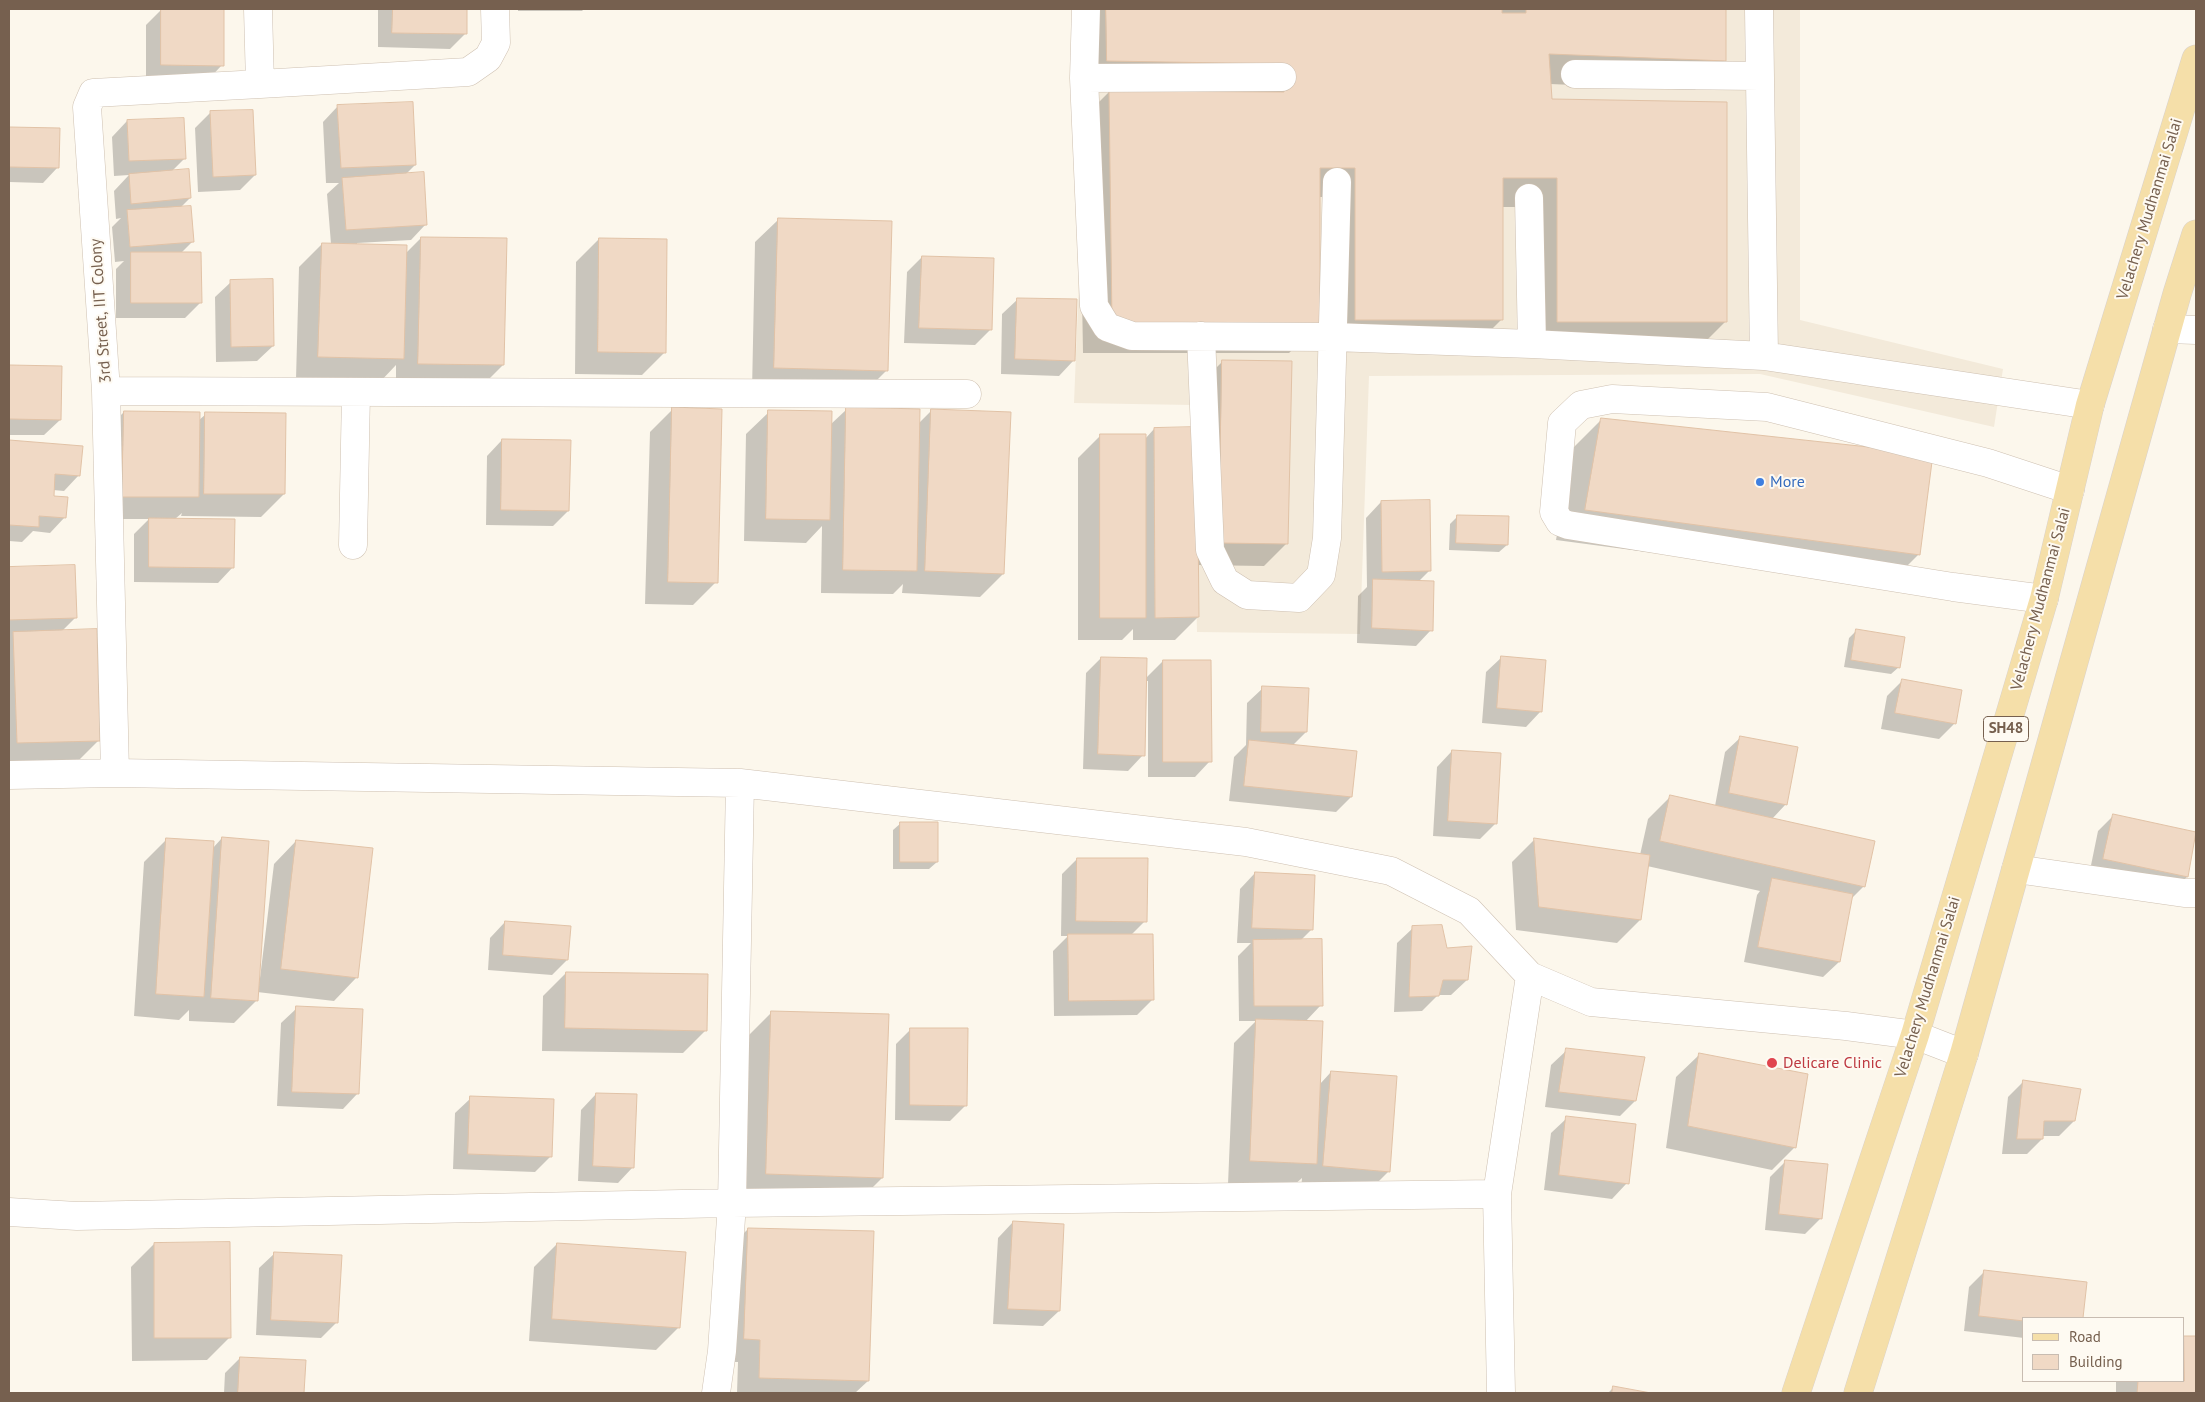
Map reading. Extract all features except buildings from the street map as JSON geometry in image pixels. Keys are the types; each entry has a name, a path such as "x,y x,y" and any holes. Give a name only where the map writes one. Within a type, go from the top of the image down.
{"main road":[{"name":"Velachery Mudhanmai Salai","path":"1796,1393 1915,1035 2044,599 2090,405 2196,59"},
{"name":"SH48","path":"1858,1393 1964,1054 2167,329 2196,234"}],"street":[{"path":"258,9 260,84 468,72 488,58 496,43 495,9"},
{"path":"1086,9 1084,78 1094,306 1108,327 1132,336 1333,338 1532,344 1764,356 2090,405"},
{"path":"1759,9 1764,356"},
{"path":"1575,74 1759,76"},
{"path":"1084,78 1282,77"},
{"name":"3rd Street, IIT Colony","path":"115,773 106,391 87,107 93,93 260,84"},
{"path":"1201,336 1210,550 1225,580 1247,595 1298,598 1321,575 1327,538 1337,182"},
{"path":"1529,198 1532,344"},
{"path":"2167,329 2196,330"},
{"path":"106,391 967,394"},
{"path":"353,545 356,392"},
{"path":"2044,599 1953,587 1568,525 1560,522 1554,512 1562,423 1581,405 1612,399 1767,407 1988,463 2070,490"},
{"path":"9,775 115,773 740,784 1246,842 1391,871 1469,911 1530,976 1591,1002 1846,1026 1915,1035 1964,1054"},
{"path":"716,1393 722,1351 732,1203 740,784"},
{"path":"2016,868 2184,893 2196,893"},
{"path":"1501,1393 1497,1194 1530,976"},
{"path":"9,1212 77,1216 732,1203 1497,1194"}],"shaded area":[{"path":"1090,9 1800,9 1800,320 2003,369 1994,427 1760,374 1369,376 1360,634 1197,632 1192,405 1074,403"}],"place":[{"name":"More","path":"1760,482"},
{"name":"Delicare Clinic","path":"1772,1063"}]}
